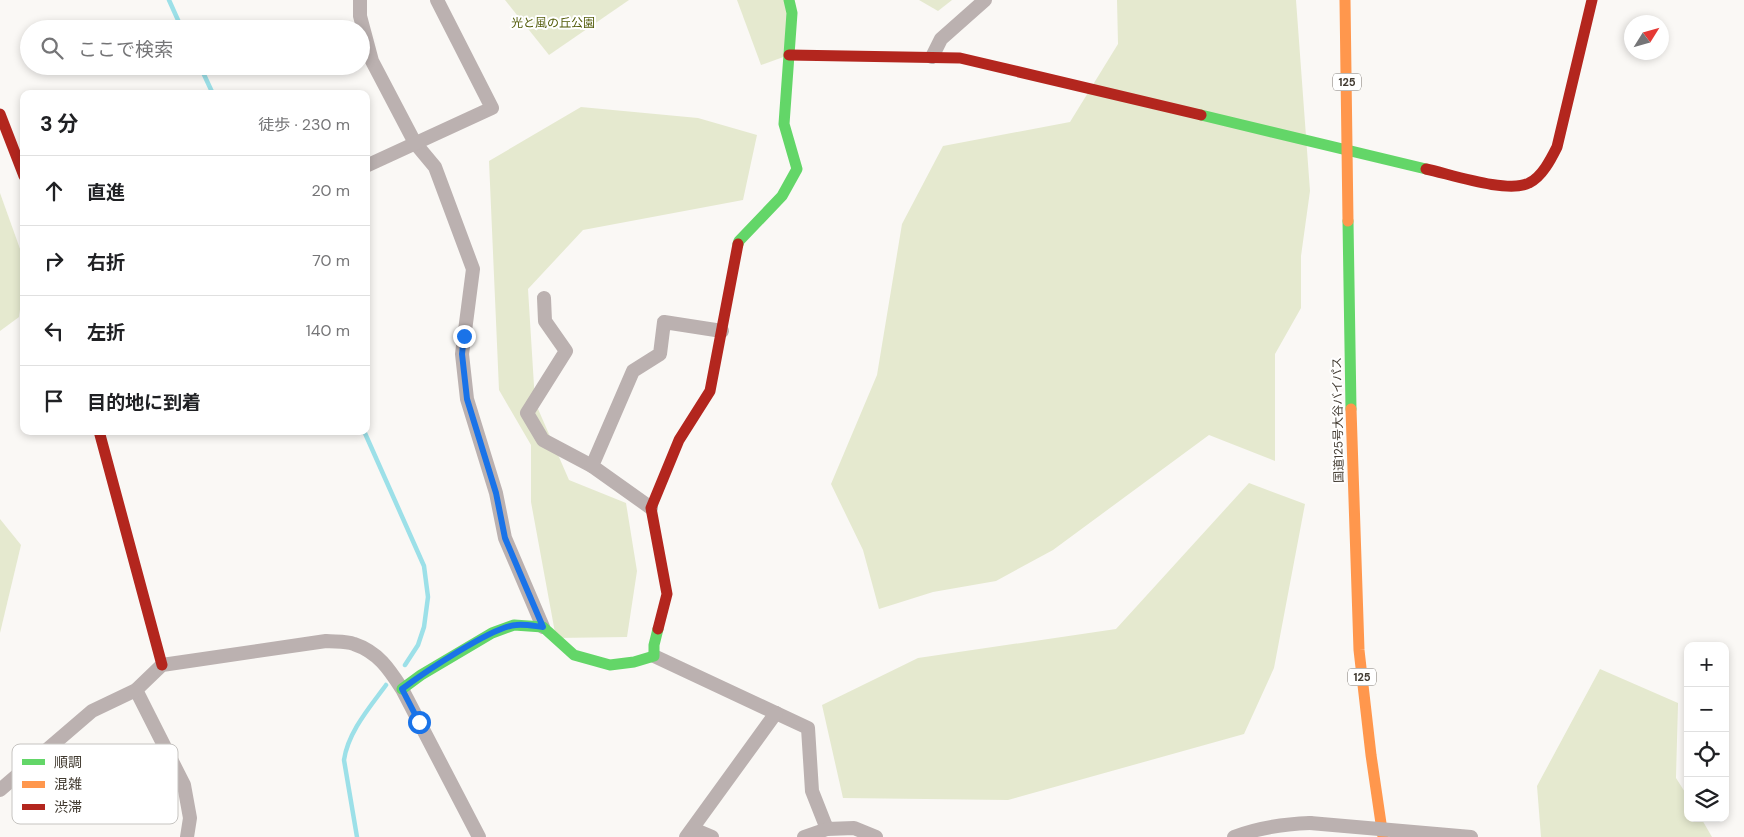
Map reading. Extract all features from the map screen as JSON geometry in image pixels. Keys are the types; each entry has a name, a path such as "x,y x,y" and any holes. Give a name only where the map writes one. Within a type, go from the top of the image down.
{"main road":[{"path":"402,689 421,675 492,633 514,625 543,627 574,655 610,665 634,662 654,656 654,645 667,594 651,508 678,440 710,392 739,241 782,196 797,169 784,124 792,13 789,0"},
{"name":"国道125号大谷バイパス","path":"1345,0 1351,436 1359,650 1383,837"},
{"path":"789,55 960,58 1510,187 1529,183 1542,172 1553,157 1592,0"},
{"path":"0,114 20,166"},
{"path":"100,435 162,665"}],"street":[{"path":"360,0 361,20"},
{"path":"370,164 492,108 437,0"},
{"path":"932,58 941,40 985,0"},
{"path":"370,54 372,61 415,144 435,167 473,269 462,354 467,399 496,493 505,538 543,627"},
{"path":"544,298 545,321 566,351 527,413 543,440 592,466 651,508"},
{"path":"592,466 633,371 660,354 664,322 722,331"},
{"path":"54,744 92,711 136,690 162,665 326,641 353,644 377,657 388,666 402,689 479,837"},
{"path":"654,656 808,728 812,791 828,829"},
{"path":"136,690 163,744"},
{"path":"712,837 690,833 776,713"},
{"path":"178,773 184,785 190,818 187,837"},
{"path":"0,790 12,780"},
{"path":"1234,837 1254,830 1286,824 1310,824 1471,837"},
{"path":"804,837 828,829 854,828 876,837"}],"green space":[{"name":"光と風の丘公園","path":"505,0 629,0 549,55"},
{"path":"737,0 789,0 789,55 761,65"},
{"path":"919,0 952,0 938,11"},
{"path":"1117,0 1296,0 1310,191 1301,256 1301,308 1275,354 1275,461 1209,435 1053,550 996,581 933,592 879,609 863,550 831,484 877,375 902,224 943,146 1070,122 1118,44"},
{"path":"581,107 698,118 757,135 743,200 583,230 528,289 535,402 569,480 626,503 637,571 627,637 556,638 531,502 531,445 499,390 489,161"},
{"path":"0,193 20,249 20,310 19,317 0,331"},
{"path":"1249,483 1305,504 1274,668 1244,734 1008,800 843,798 822,705 918,658 1116,629"},
{"path":"0,519 21,545 0,633"},
{"path":"1600,669 1678,703 1676,778 1684,791 1684,822 1703,822 1712,837 1541,837 1537,786"}],"waterway":[{"path":"169,0 178,20"},
{"path":"204,75 211,90"},
{"path":"366,435 424,566 428,597 424,627 418,645 405,665"},
{"path":"357,837 344,760 346,750 355,730 386,685"}],"traffic: fast":[{"path":"738,244 782,196 797,169 784,124 792,13 789,0"},
{"path":"1201,115 1426,169"},
{"path":"1348,221 1351,409"},
{"path":"402,689 421,675 492,633 514,625 543,627 574,655 610,665 634,662 654,656 654,645 658,629"}],"traffic: slow":[{"path":"1345,0 1348,221"},
{"path":"1351,409 1359,650 1383,837"}],"traffic: jam":[{"path":"1426,169 1479,182 1507,186 1520,186 1538,177 1557,147 1592,0"},
{"path":"789,55 960,58 1201,115"},
{"path":"0,114 20,166"},
{"path":"658,629 667,594 651,508 679,440 710,391 738,244"},
{"path":"100,435 162,665"}],"route":[{"path":"419,722 402,689 421,675 492,633 514,625 543,627 505,538 496,493 467,399 462,354 464,336"}]}
